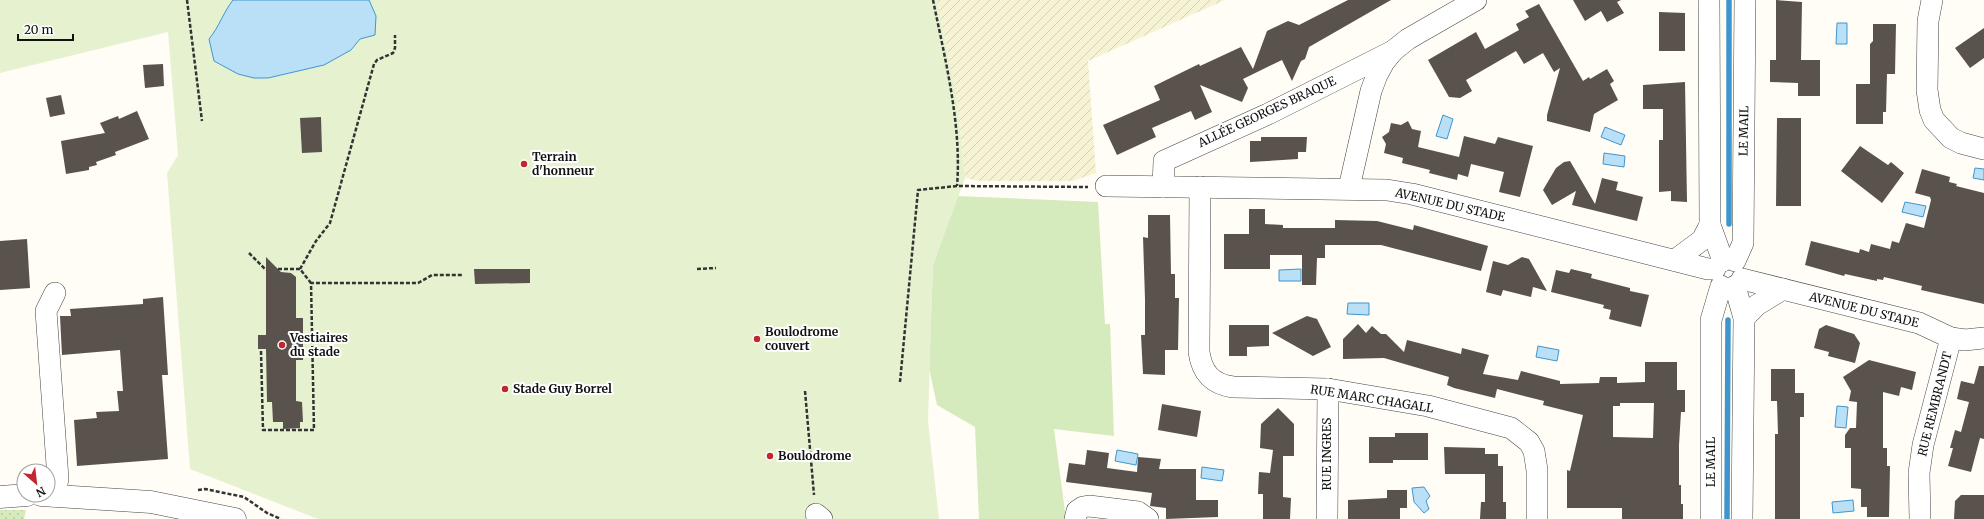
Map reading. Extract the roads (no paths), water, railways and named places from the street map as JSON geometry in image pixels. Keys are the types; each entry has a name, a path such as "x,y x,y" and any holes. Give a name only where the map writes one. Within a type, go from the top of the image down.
{"street":[{"name":"ALLÉE GEORGES BRAQUE","path":"1163,187 1164,161 1268,114 1393,51 1408,39 1476,0"},
{"path":"1709,0 1710,225 1744,318 1742,519"},
{"name":"LE MAIL","path":"1710,519 1711,320 1743,243 1745,0"},
{"path":"1932,0 1928,21 1927,90 1930,110 1938,125 1951,138 1961,143 1984,149"},
{"name":"ALLÉE GEORGES BRAQUE","path":"1349,188 1371,91 1384,62 1393,51"},
{"name":"AVENUE DU STADE","path":"1106,186 1200,188 1349,188 1387,190 1412,194 1919,323 1951,338 1965,340 1984,338"},
{"name":"RUE MARC CHAGALL","path":"1200,188 1199,352 1201,364 1212,380 1227,386 1328,389 1428,406 1511,428 1529,442 1534,451 1537,470 1537,519"},
{"path":"1675,260 1702,240 1710,225"},
{"path":"1744,318 1757,305 1783,289"},
{"path":"55,293 46,311 58,479 56,482"},
{"name":"RUE REMBRANDT","path":"1920,519 1919,473 1923,445 1951,338"},
{"name":"RUE INGRES","path":"1327,519 1328,389"},
{"path":"0,497 16,496"},
{"path":"56,496 151,502 235,519"},
{"path":"1074,519 1077,511 1082,507 1089,506 1138,512 1148,519"}],"water":[{"path":"233,0 369,0 376,16 375,35 360,39 351,50 324,65 268,78 254,78 238,74 214,61 209,39 216,30"},
{"path":"1837,23 1847,23 1847,44 1836,44"},
{"path":"1443,115 1453,119 1447,139 1436,136"},
{"path":"1605,127 1625,135 1621,145 1601,137"},
{"path":"1604,153 1625,156 1624,167 1603,164"},
{"path":"1975,168 1984,169 1984,180 1973,178"},
{"path":"1905,202 1926,206 1923,217 1902,212"},
{"path":"1301,269 1301,281 1279,281 1279,270"},
{"path":"1348,303 1369,303 1369,315 1347,314"},
{"path":"1538,346 1559,350 1557,361 1536,357"},
{"path":"1837,406 1848,407 1846,428 1835,427"},
{"path":"1117,450 1138,454 1136,465 1115,461"},
{"path":"1202,467 1224,470 1222,481 1201,478"},
{"path":"1424,487 1430,496 1426,501 1429,509 1424,513 1414,502 1412,488"},
{"path":"1853,500 1854,511 1833,513 1832,502"}],"waterway":[{"path":"1729,0 1729,224"},
{"path":"1727,519 1728,320"}],"place":[{"name":"Terrain d'honneur","path":"524,164"},
{"name":"Boulodrome couvert","path":"757,339"},
{"name":"Vestiaires du stade","path":"282,345"},
{"name":"Stade Guy Borrel","path":"505,389"},
{"name":"Boulodrome","path":"770,456"}]}
